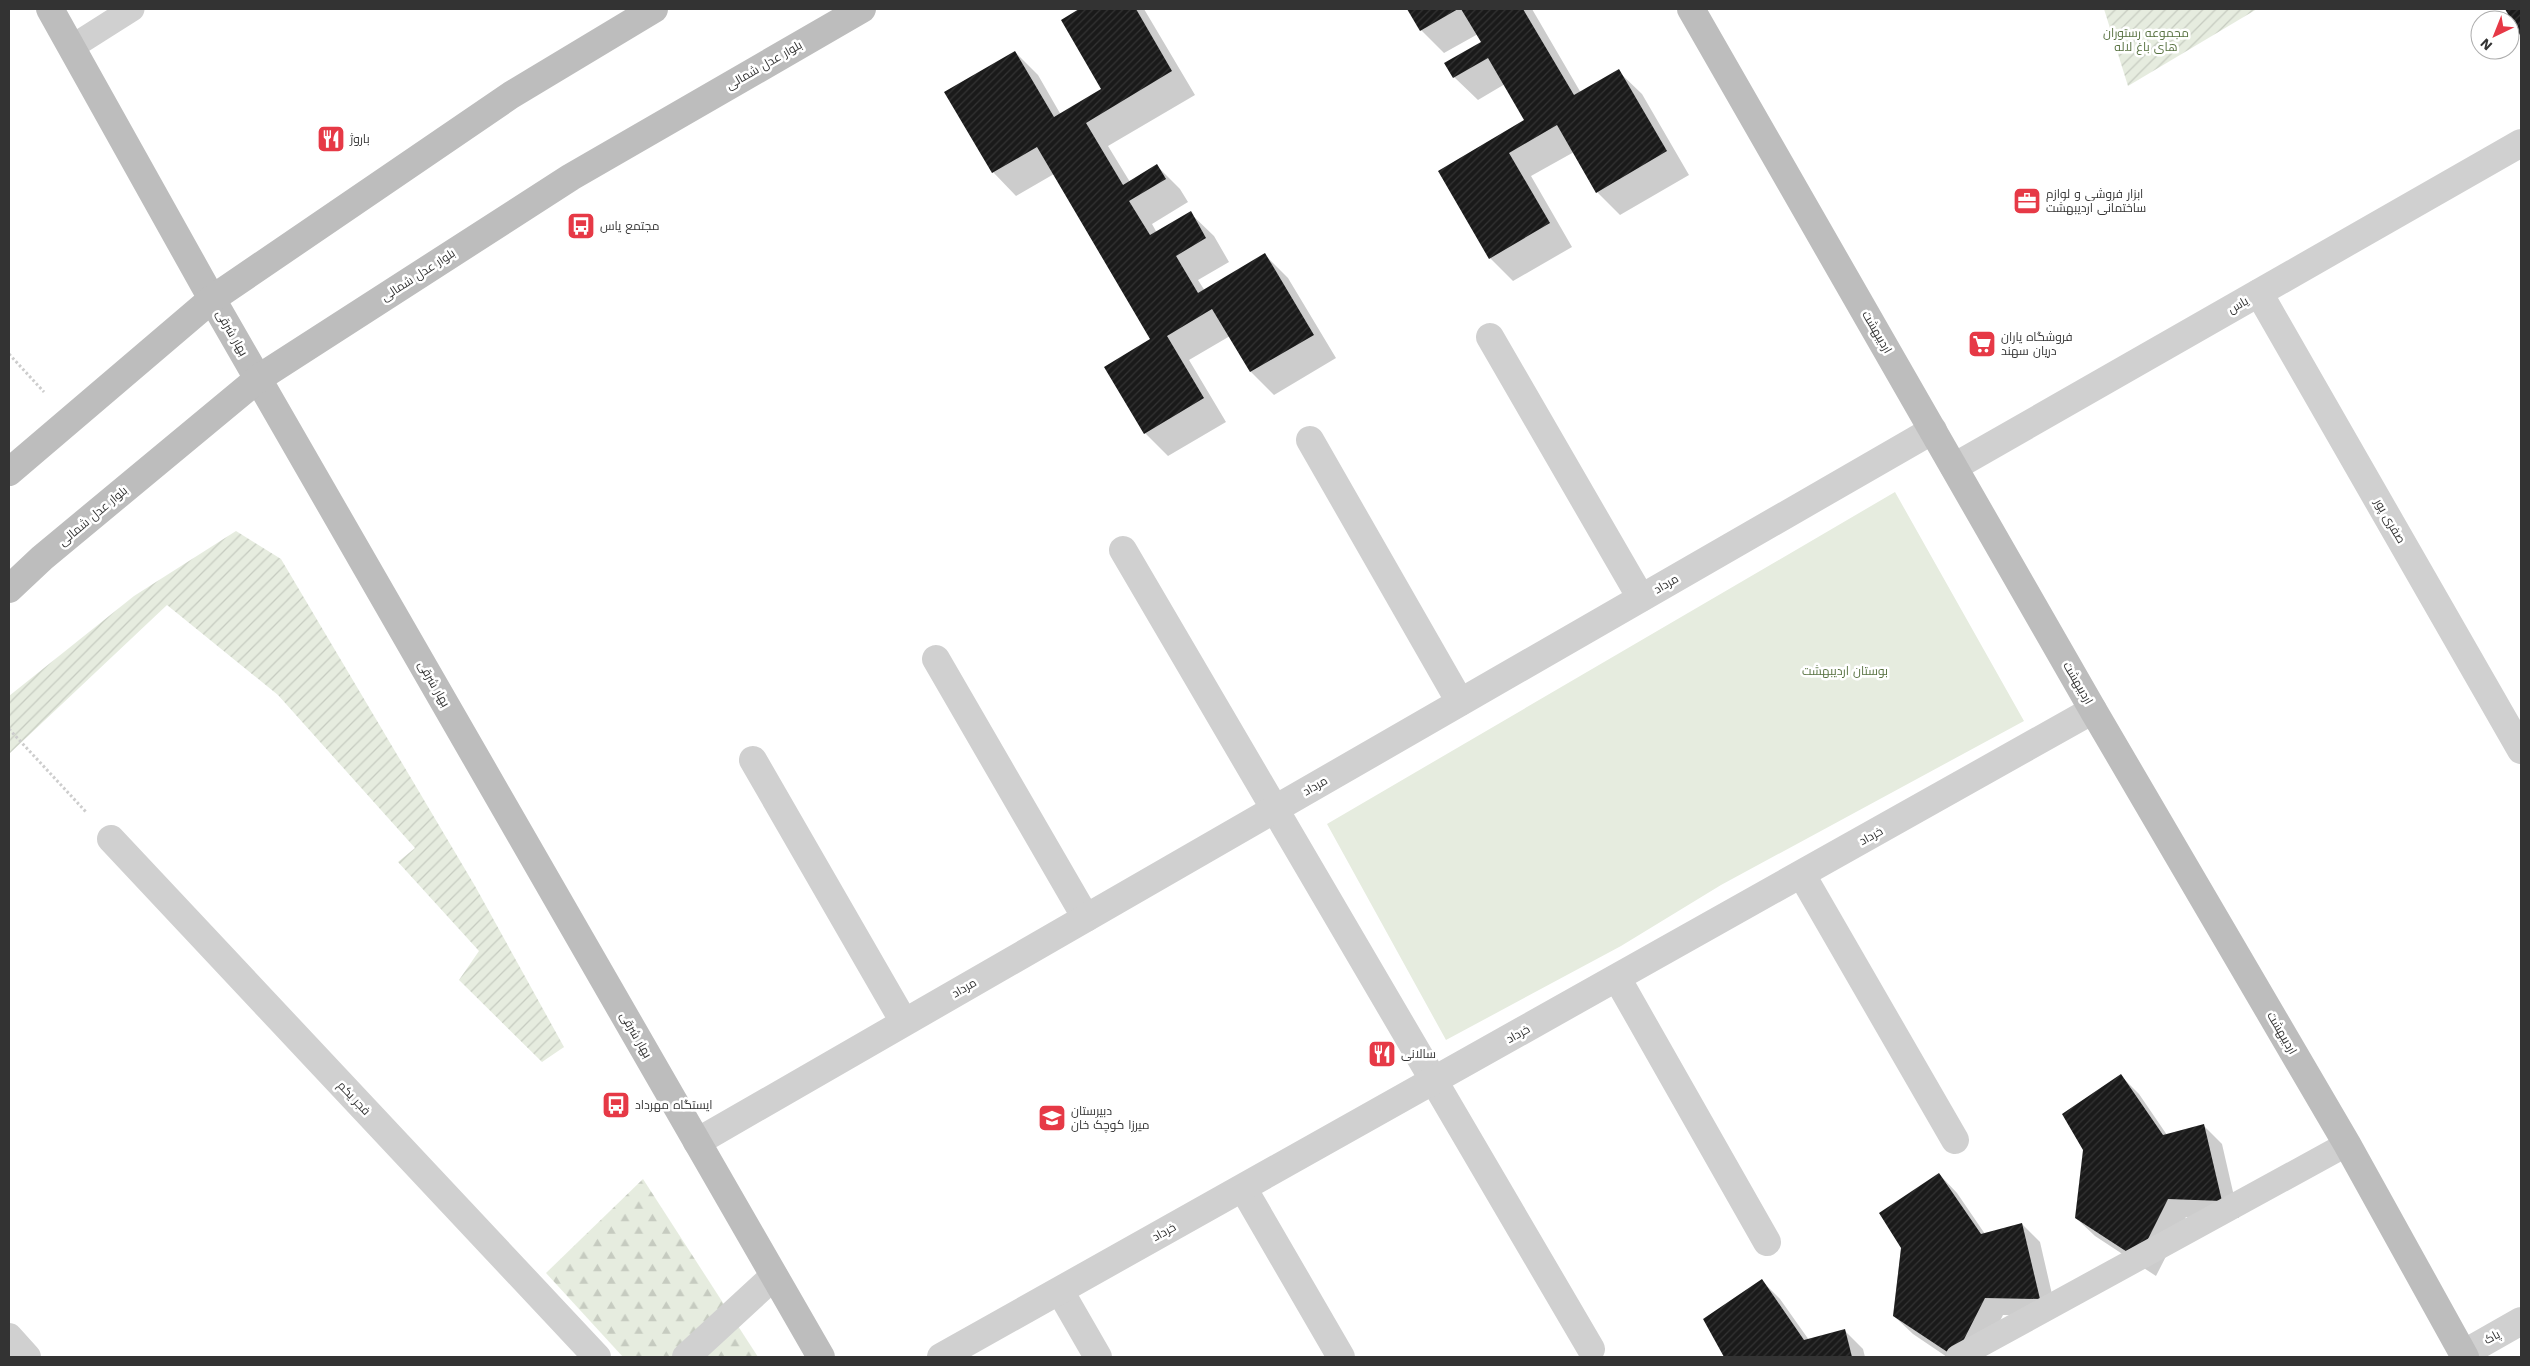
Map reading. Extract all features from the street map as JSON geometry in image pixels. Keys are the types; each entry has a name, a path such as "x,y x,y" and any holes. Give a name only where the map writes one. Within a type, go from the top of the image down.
{"street":[{"name":"بهار شرقی","path":"50,9 212,298 821,1357"},
{"path":"9,472 212,298 511,95 654,9"},
{"name":"بلوار عدل شمالی","path":"9,589 42,558 259,378 570,177 862,9"},
{"name":"اردیبهشت","path":"1691,9 2094,710 2347,1144 2464,1355"},
{"name":"یاس","path":"1954,467 2521,143"},
{"name":"صفری پور","path":"2259,293 2521,750"},
{"path":"1490,337 1641,598"},
{"name":"مرداد","path":"697,1142 1933,430"},
{"path":"1310,440 1460,702"},
{"path":"1123,550 1591,1350"},
{"path":"936,659 1086,918"},
{"name":"خرداد","path":"941,1357 2094,710"},
{"path":"753,760 904,1022"},
{"name":"فجر یکم","path":"111,839 597,1357"},
{"path":"1802,875 1955,1140"},
{"path":"1616,978 1767,1242"},
{"path":"1242,1188 1341,1357"},
{"path":"686,1357 774,1276"},
{"path":"1060,1291 1098,1357"},
{"name":"پاک","path":"2464,1355 2521,1321"},
{"path":"9,1337 27,1357"}],"lane":[{"path":"72,47 132,9"},
{"path":"1958,1357 2347,1144"}],"path":[{"path":"9,354 69,419"},
{"path":"9,729 111,839"}],"green space":[{"name":"مجموعه رستوران های باغ لاله","path":"2104,9 2257,9 2128,86"},
{"name":"بوستان اردیبهشت","path":"1895,492 2024,721 1721,885 1621,946 1446,1040 1327,824"},
{"path":"236,531 281,559 475,886 564,1047 542,1062 459,980 479,951 398,862 415,848 278,695 167,605 9,754 9,696 134,596"},
{"path":"643,1179 758,1357 623,1357 546,1273"}],"building":[{"path":"1079,9 1136,9 1172,71 1086,123 1123,185 1157,164 1166,179 1129,201 1150,235 1191,211 1206,238 1176,256 1198,293 1265,253 1314,335 1250,372 1212,309 1167,336 1204,398 1144,434 1104,367 1150,339 1037,147 992,173 944,92 1015,51 1054,117 1101,89 1061,20"},
{"path":"1407,9 1458,9 1420,31"},
{"path":"1461,9 1523,9 1574,95 1619,69 1667,151 1596,193 1557,125 1509,153 1550,223 1489,259 1438,171 1524,120 1488,58 1453,78 1444,63 1481,42"},
{"path":"2521,9 2521,37 2520,10 2506,10"},
{"path":"2121,1074 2163,1135 2204,1124 2222,1201 2168,1199 2138,1259 2075,1218 2083,1150 2062,1114"},
{"path":"1939,1173 1981,1234 2022,1223 2040,1299 1985,1298 1955,1357 1893,1316 1901,1248 1879,1213"},
{"path":"1762,1279 1804,1340 1845,1329 1852,1357 1724,1357 1703,1319"}],"place":[{"name":"باروژ","path":"331,139"},
{"name":"ابزار فروشی و لوازم ساختمانی اردیبهشت","path":"2027,201"},
{"name":"مجتمع یاس","path":"581,226"},
{"name":"فروشگاه یاران دریان سهند","path":"1982,344"},
{"name":"سالانی","path":"1382,1054"},
{"name":"ایستگاه مهرداد","path":"616,1105"},
{"name":"دبیرستان میرزا کوچک خان","path":"1052,1118"}]}
